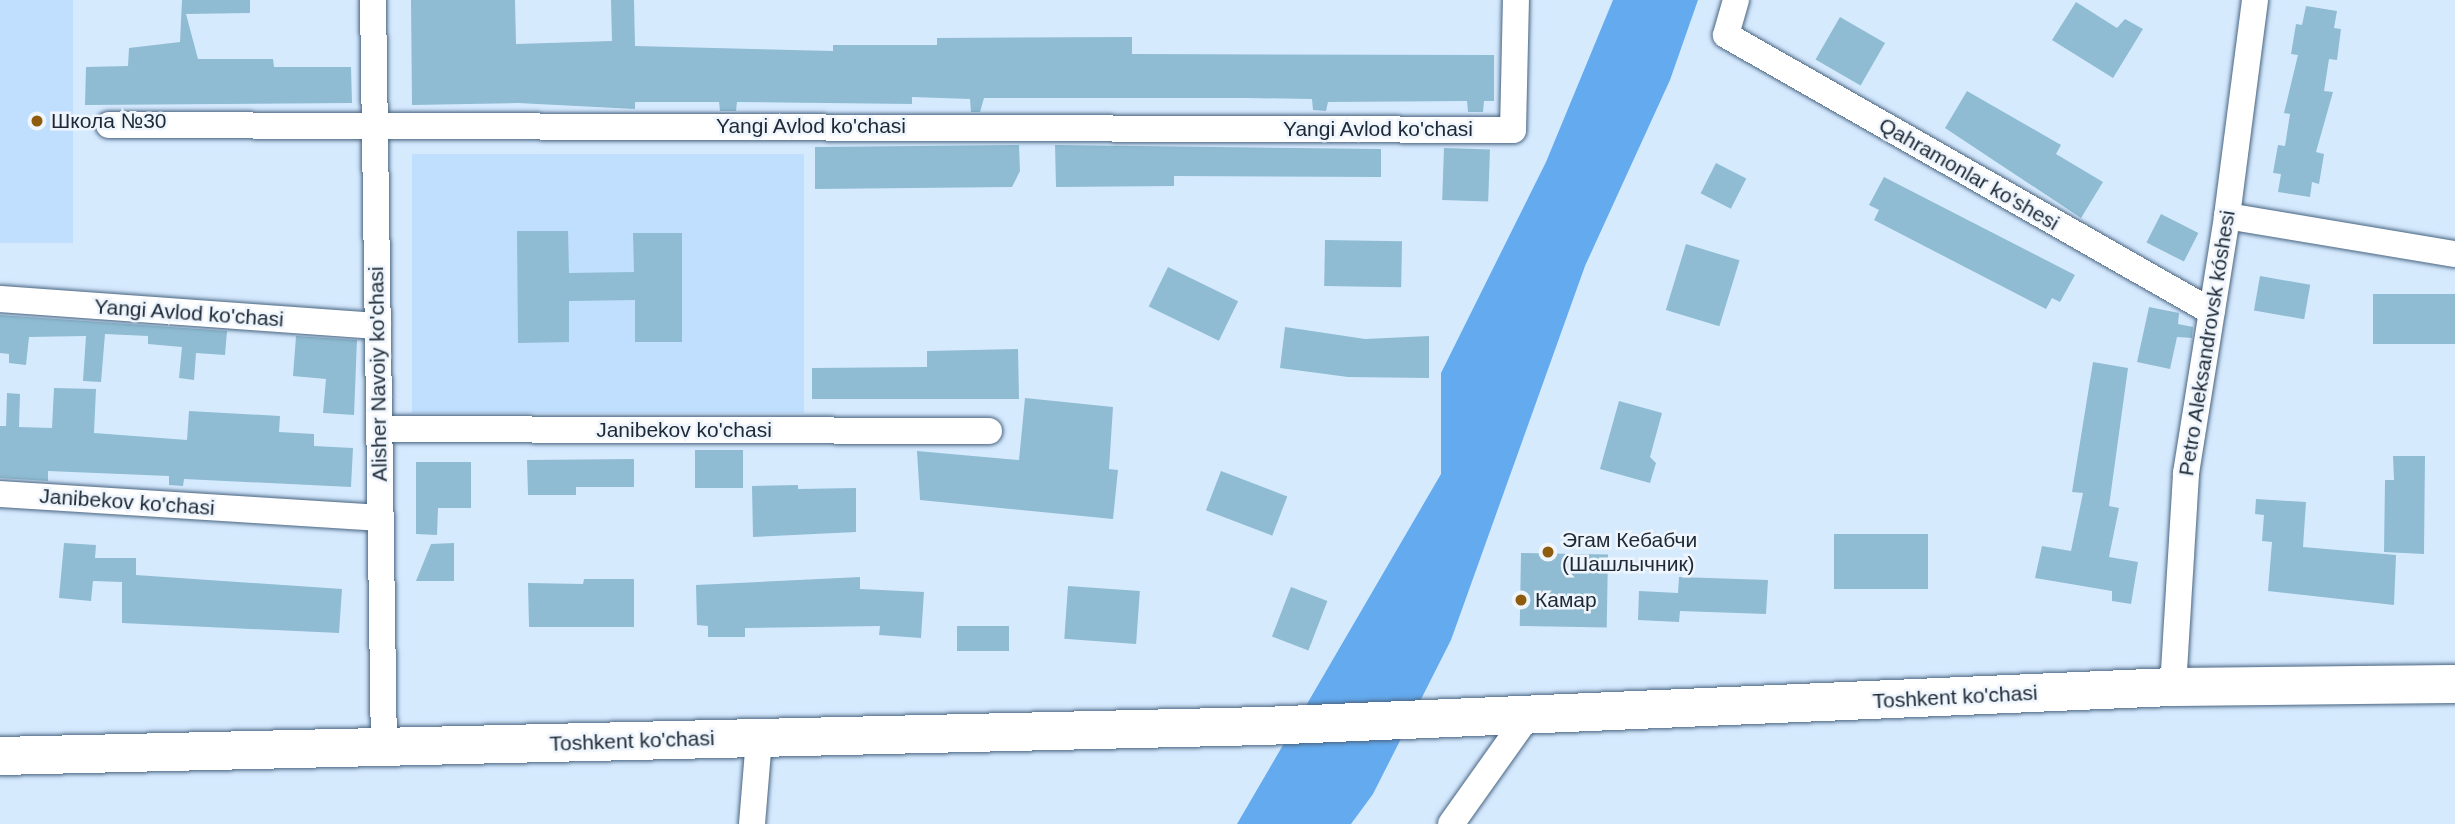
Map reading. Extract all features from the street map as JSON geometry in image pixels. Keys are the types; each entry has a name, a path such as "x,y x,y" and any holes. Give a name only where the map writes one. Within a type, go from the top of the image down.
{"highway":[{"name":"Toshkent ko'chasi","path":"0,756 384,749 1264,726 1527,717 2173,687 2455,684"}],"street":[{"name":"Alisher Navoiy ko'chasi","path":"373,0 384,749"},
{"name":"Yangi Avlod ko'chasi","path":"109,125 1513,130 1516,0"},
{"name":"Qahramonlar ko'shesi","path":"1735,0 1726,36 2211,312"},
{"name":"Petro Aleksandrovsk kóshesi","path":"2173,687 2186,473 2227,216 2255,0"},
{"path":"2227,216 2455,254"},
{"name":"Yangi Avlod ko'chasi","path":"0,299 378,326"},
{"name":"Janibekov ko'chasi","path":"379,429 989,431"},
{"name":"Janibekov ko'chasi","path":"0,494 380,518"},
{"path":"1451,824 1527,717"},
{"path":"752,824 759,738"}],"shaded area":[{"name":"Школа №30","path":"0,0 73,0 73,243 0,243"},
{"path":"412,154 804,154 804,413 412,413"}],"water":[{"path":"1613,0 1698,0 1670,80 1585,266 1451,640 1373,794 1351,824 1237,824 1441,474 1441,373 1546,162"}],"building":[{"path":"182,0 250,0 250,13 186,14 198,59 273,59 274,67 351,67 352,103 85,105 86,67 128,66 129,48 180,42"},
{"path":"411,0 515,0 516,44 612,41 611,0 634,0 635,46 833,51 833,45 937,45 937,38 1132,37 1132,54 1494,55 1494,101 1484,101 1483,112 1468,112 1467,101 1328,102 1326,111 1313,110 1312,99 1247,98 984,98 980,112 971,112 970,99 912,97 912,104 737,102 736,111 720,111 719,102 635,102 635,109 518,103 412,105"},
{"path":"2076,2 2117,28 2125,19 2143,29 2113,78 2052,40"},
{"path":"2306,6 2337,11 2334,28 2341,29 2337,60 2329,59 2324,91 2333,92 2316,152 2324,154 2319,184 2312,182 2310,197 2278,192 2281,174 2273,173 2278,145 2285,146 2290,114 2284,113 2298,55 2291,54 2296,24 2302,25"},
{"path":"1840,17 1885,43 1861,85 1816,59"},
{"path":"1967,91 2061,145 2056,154 2103,182 2081,218 1945,128"},
{"path":"1019,145 1020,171 1012,187 815,189 815,147"},
{"path":"1055,145 1381,149 1381,177 1174,176 1174,186 1056,187"},
{"path":"1444,148 1490,150 1488,202 1442,200"},
{"path":"1716,163 1746,178 1731,209 1701,193"},
{"path":"1884,177 2075,275 2060,302 2052,298 2046,309 1874,220 1879,210 1869,205"},
{"path":"2161,214 2198,233 2184,262 2146,243"},
{"path":"517,231 568,231 569,273 634,272 633,233 682,233 682,342 635,342 635,300 569,301 569,342 518,343"},
{"path":"1325,240 1402,241 1401,287 1324,286"},
{"path":"1686,244 1740,260 1719,326 1666,310"},
{"path":"1168,267 1238,301 1219,341 1149,307"},
{"path":"2260,276 2310,285 2304,319 2254,310"},
{"path":"2373,294 2455,294 2455,344 2373,344"},
{"path":"2149,307 2179,313 2178,324 2193,327 2192,338 2177,337 2170,369 2137,362"},
{"path":"0,315 227,331 225,355 196,353 194,380 179,378 182,347 148,344 148,336 105,334 101,382 83,381 86,336 29,337 26,365 9,363 9,354 0,353"},
{"path":"1285,327 1365,339 1429,336 1429,378 1348,377 1280,368"},
{"path":"296,336 357,340 354,415 323,413 326,379 293,376"},
{"path":"1018,349 1019,399 812,399 812,368 927,367 927,351"},
{"path":"2093,362 2128,368 2109,506 2119,508 2109,557 2138,562 2131,604 2112,601 2112,591 2035,578 2042,546 2071,551 2083,493 2072,492"},
{"path":"54,388 96,389 94,433 187,440 189,411 280,416 279,432 314,434 314,446 353,448 351,487 184,479 183,486 169,485 169,476 48,471 48,481 0,478 0,426 6,426 7,393 20,394 19,427 52,428"},
{"path":"1025,398 1113,407 1109,469 1118,470 1113,519 920,500 917,451 1019,460"},
{"path":"1619,401 1662,413 1650,457 1656,463 1650,483 1600,469"},
{"path":"695,450 743,450 743,488 695,488"},
{"path":"2393,456 2425,456 2424,554 2384,552 2385,480 2394,480"},
{"path":"634,459 634,487 576,487 576,495 528,495 527,460"},
{"path":"416,462 471,462 471,508 438,508 437,535 416,534"},
{"path":"1221,471 1287,496 1272,536 1206,510"},
{"path":"798,485 798,489 856,488 856,532 753,537 752,486"},
{"path":"2256,499 2306,502 2303,547 2396,555 2394,605 2268,591 2272,542 2262,541 2264,515 2255,514"},
{"path":"1834,534 1928,534 1928,589 1834,589"},
{"path":"64,543 96,545 95,558 136,558 136,575 342,589 339,633 122,623 122,582 93,581 91,601 59,598"},
{"path":"454,543 454,581 416,581 431,544"},
{"path":"1521,553 1608,555 1607,628 1520,626"},
{"path":"860,577 860,589 924,592 921,638 879,635 880,626 745,628 745,637 708,637 708,626 697,625 696,585"},
{"path":"1679,577 1768,580 1766,614 1680,611 1679,622 1638,620 1639,591 1678,593"},
{"path":"584,579 634,579 634,627 529,627 528,583 583,584"},
{"path":"1068,586 1140,591 1136,644 1064,639"},
{"path":"1291,587 1327,601 1308,650 1272,636"},
{"path":"957,626 1009,626 1009,651 957,651"}],"place":[{"name":"Школа №30","path":"37,121"},
{"name":"Эгам Кебабчи (Шашлычник)","path":"1548,552"},
{"name":"Камар","path":"1521,600"}]}
